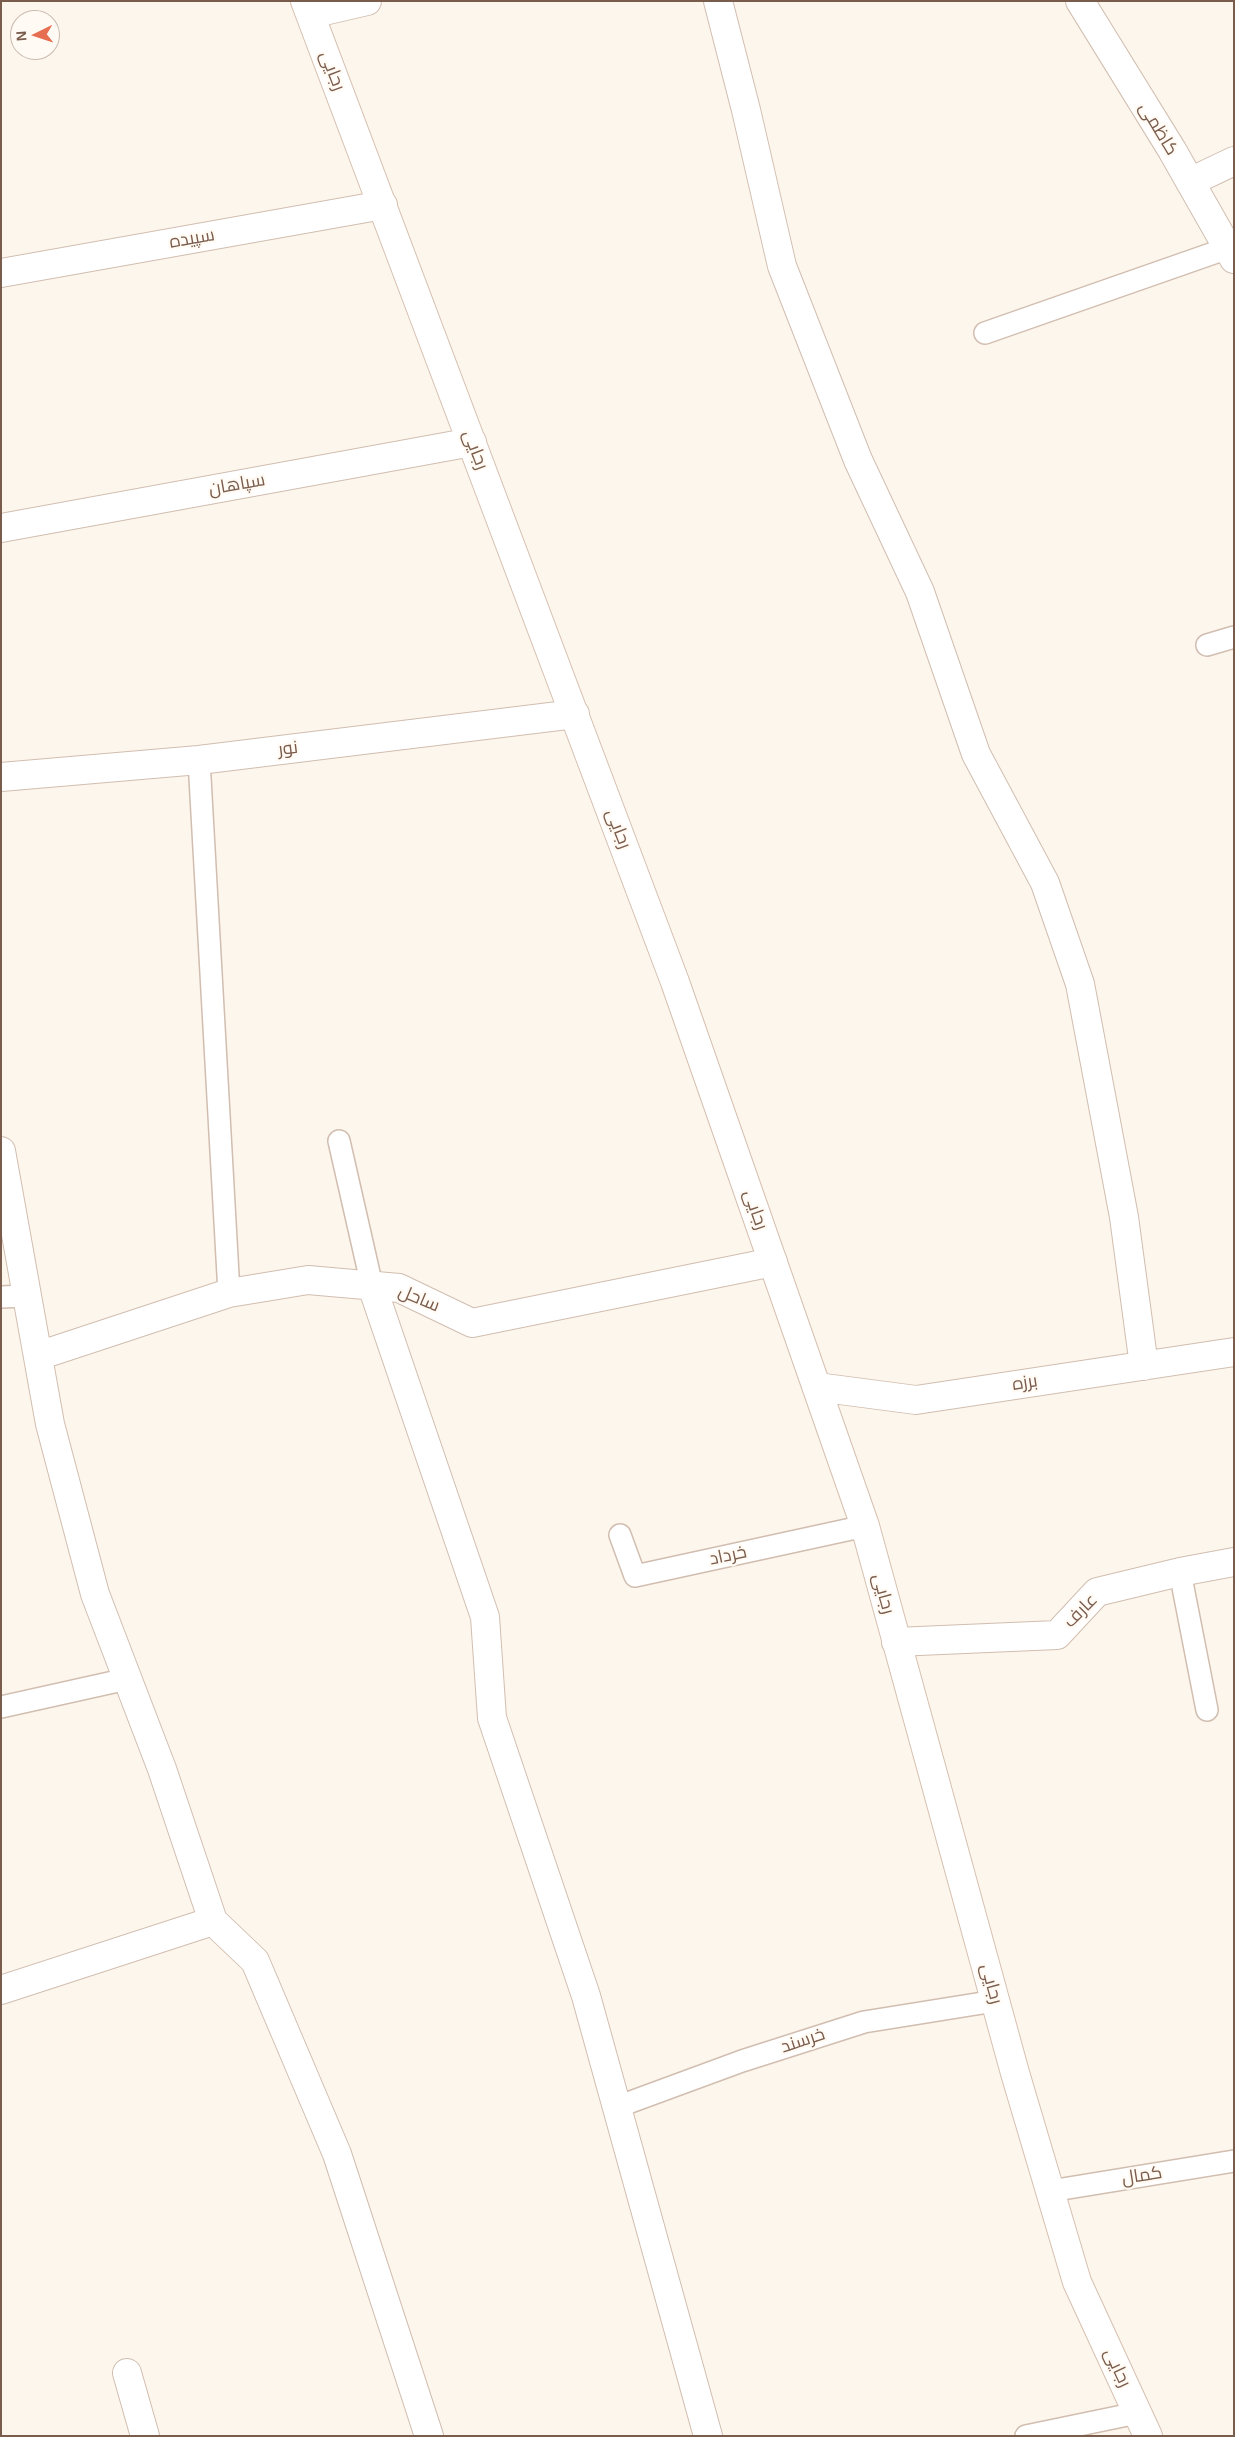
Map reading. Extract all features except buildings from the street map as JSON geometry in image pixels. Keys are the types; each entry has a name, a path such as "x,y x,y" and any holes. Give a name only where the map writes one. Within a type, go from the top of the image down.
{"street":[{"path":"308,8 367,1"},
{"path":"718,1 746,110 782,266 858,460 920,592 976,754 1045,883 1080,984 1124,1218 1144,1366"},
{"name":"کاظمی","path":"1080,1 1231,253"},
{"name":"رجایی","path":"308,8 675,982 865,1526 995,2000 1077,2282 1143,2424"},
{"path":"1190,182 1234,161"},
{"name":"سپیده","path":"1,273 383,204"},
{"name":"سپاهان","path":"1,528 472,442"},
{"name":"نور","path":"1,777 199,760 575,714"},
{"path":"1,1151 14,1296 38,1356 50,1424 95,1594 162,1768 213,1921 255,1961 333,2145 429,2436"},
{"name":"ساحل","path":"38,1356 229,1293 308,1280 399,1288 472,1323 773,1262"},
{"path":"372,1286 485,1617 492,1718 586,1996 708,2436"},
{"name":"برزه","path":"817,1388 916,1400 1234,1352"},
{"name":"عارف","path":"896,1642 1057,1635 1097,1592 1180,1572 1234,1562"},
{"path":"1,1990 213,1921"},
{"path":"127,2373 145,2436"}],"lane":[{"path":"985,333 1231,253"},
{"path":"1207,645 1234,637"},
{"path":"199,760 229,1293"},
{"path":"339,1141 372,1286"},
{"name":"خرداد","path":"620,1535 635,1576 865,1526"},
{"path":"1180,1572 1207,1710"},
{"path":"1,1707 127,1679"},
{"name":"خرسند","path":"617,2107 742,2061 864,2022 995,2000"},
{"name":"کمال","path":"1050,2191 1234,2161"},
{"path":"1026,2436 1143,2424"}]}
